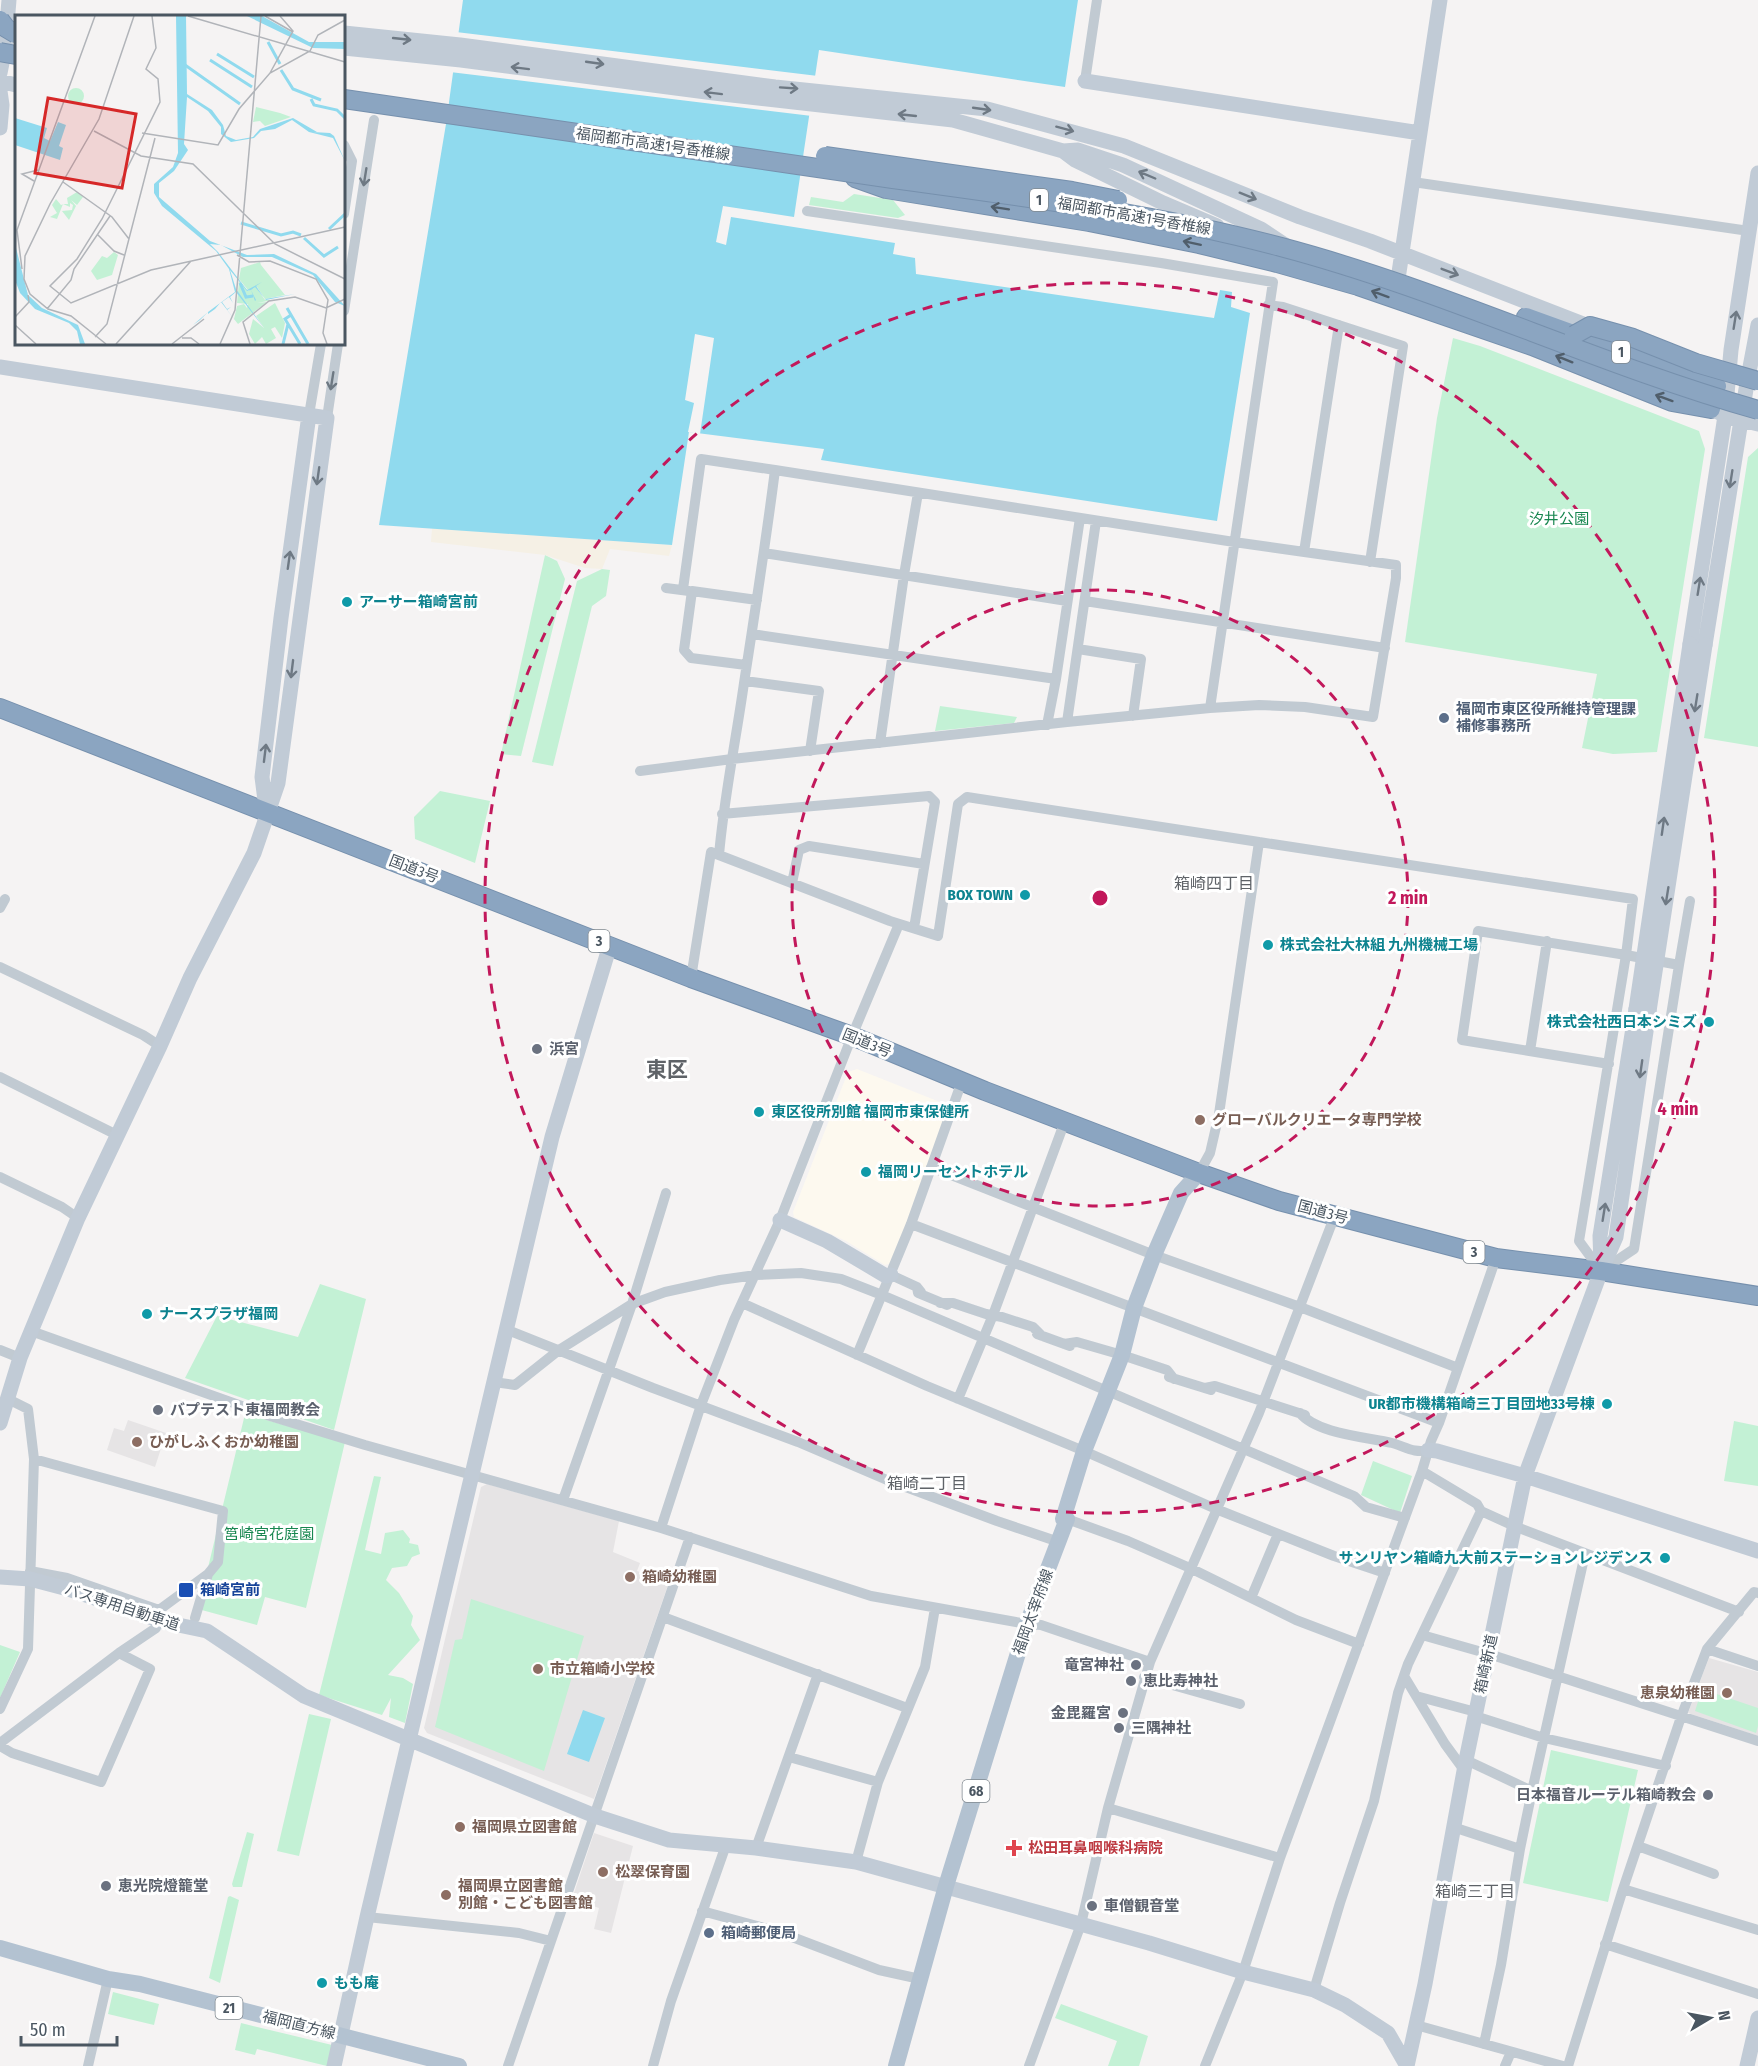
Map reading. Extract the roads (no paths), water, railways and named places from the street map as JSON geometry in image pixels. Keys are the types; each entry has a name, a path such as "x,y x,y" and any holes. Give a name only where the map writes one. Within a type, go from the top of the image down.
{"highway":[{"path":"0,20 6,28 9,46"},
{"name":"福岡都市高速1号香椎線","path":"345,98 1108,211 1203,228 1364,270 1617,364 1712,397 1758,410"},
{"name":"福岡都市高速1号香椎線","path":"345,98 834,157 1072,191 1189,214 1286,236 1397,270 1758,399"},
{"path":"834,170 886,189 1089,222 1277,262 1358,286 1532,346 1672,402 1718,412"},
{"path":"1574,335 1590,326 1633,338 1754,383"},
{"name":"国道3号","path":"0,708 691,978 852,1036 962,1082 1199,1173 1279,1201 1496,1258 1601,1271 1758,1296"}],"main road":[{"name":"福岡太宰府線","path":"896,2066 946,1886 1027,1624 1067,1519 1063,1519 1084,1451 1122,1355 1134,1308 1154,1255 1181,1193 1199,1173"},
{"name":"福岡直方線","path":"0,1948 108,1979 140,1984 459,2066"}],"street":[{"path":"0,73 9,46 9,0"},
{"path":"1097,0 1085,81 1420,133"},
{"path":"1398,279 1440,0"},
{"path":"345,33 460,45 776,87 987,109 1124,146 1300,217 1560,314 1672,361 1702,372 1754,383"},
{"path":"345,48 953,120 1063,152 1078,150 1152,177 1261,229 1292,249 1398,279 1659,375 1718,412 1741,421 1758,424"},
{"path":"0,81 15,85"},
{"path":"0,91 2,105 0,128"},
{"path":"345,305 374,120"},
{"path":"345,148 352,161 345,207"},
{"path":"1698,645 1718,412 1728,378 1758,173"},
{"path":"1413,182 1749,231"},
{"path":"807,211 1161,262 1273,282 1210,708"},
{"path":"1268,305 1284,307 1402,346 1370,562"},
{"path":"1304,552 1339,325"},
{"path":"1698,645 1741,421 1754,383 1758,325"},
{"path":"267,811 262,777 281,618 321,345"},
{"path":"0,1423 20,1358 78,1218 190,978 254,853 278,783 338,345"},
{"path":"0,367 327,418"},
{"path":"640,771 1047,724 1210,708 1259,705 1305,707 1373,717 1396,578 1395,565 701,459 687,590 684,650 691,658 746,664"},
{"path":"719,855 722,814 745,681 775,471"},
{"path":"880,743 918,493"},
{"path":"1047,724 1080,518"},
{"path":"1067,722 1096,521"},
{"path":"764,553 1067,601"},
{"path":"666,588 757,600"},
{"path":"1085,601 1385,648"},
{"path":"752,634 1056,679"},
{"name":"箱崎新道","path":"1407,2066 1465,1765 1525,1476 1601,1271 1616,1237 1642,1010 1698,645"},
{"path":"1078,649 1141,659 1134,716"},
{"path":"745,681 819,691 810,751"},
{"path":"722,814 929,796 935,802 914,928"},
{"path":"691,978 711,852 899,924 938,936 958,804 967,796 1633,899 1609,1064 1579,1241 1601,1271 1634,1250 1690,901"},
{"path":"1199,1173 1210,1153 1218,1114 1258,842"},
{"path":"792,883 799,850 809,846 924,864"},
{"path":"661,1528 701,1405 742,1303 780,1220 852,1036 899,924"},
{"path":"1609,1064 1462,1040 1478,931 1679,965"},
{"path":"1530,1051 1547,941"},
{"path":"334,2066 367,1917 552,1137 610,945"},
{"path":"0,967 160,1046"},
{"path":"0,1077 117,1134"},
{"path":"857,1355 911,1224 962,1082"},
{"path":"958,1399 993,1315 1065,1121"},
{"path":"931,1167 1154,1255 1300,1307 1458,1368"},
{"path":"0,1177 62,1207 78,1218"},
{"path":"563,1500 632,1304 666,1193"},
{"path":"1029,2066 1081,1924 1108,1808 1144,1677 1279,1363 1335,1215"},
{"path":"780,1220 827,1241 886,1276 891,1275 940,1303 953,1303 1034,1327 1042,1336 1064,1344 1077,1342 1122,1355 1149,1364 1155,1372 1174,1379 1229,1395 1237,1393 1263,1401 1318,1419 1324,1427 1360,1439 1390,1443 1419,1452 1437,1451 1525,1476 1758,1551"},
{"path":"911,1224 1439,1423"},
{"path":"1205,2066 1243,1972 1280,1858 1422,1472 1496,1258"},
{"path":"494,1382 515,1385 559,1350 643,1298 687,1287 756,1275 801,1274 841,1279 1354,1496 1366,1506 1405,1518"},
{"path":"742,1303 958,1399 1216,1509 1334,1556 1385,1573"},
{"path":"506,1329 798,1442 887,1480 1059,1542"},
{"path":"31,1331 270,1416 661,1528 871,1596 1041,1625 1150,1662"},
{"path":"0,1350 20,1358"},
{"path":"0,1709 28,1649 34,1459 28,1409 8,1399"},
{"path":"30,1575 67,1578 159,1610 208,1574 218,1562 223,1511 34,1459"},
{"path":"1422,1472 1477,1504 1481,1511 1514,1526 1739,1612"},
{"path":"1314,1990 1374,1801 1398,1693 1422,1635 1481,1511"},
{"path":"1067,1519 1128,1541 1190,1568 1296,1620 1359,1644"},
{"path":"1251,1598 1278,1533"},
{"path":"508,2066 690,1537"},
{"path":"1484,2044 1501,1965 1520,1849 1585,1554"},
{"path":"195,1618 208,1574"},
{"name":"バス専用自動車道","path":"0,1577 30,1575 164,1623 207,1631 304,1696 595,1816 669,1840 756,1848 856,1862 1314,1990 1345,2005 1388,2033 1407,2066"},
{"path":"1568,2066 1623,1889 1681,1717 1707,1649 1754,1592 1758,1593"},
{"path":"856,1862 878,1782 926,1667 935,1608"},
{"path":"663,1617 907,1708"},
{"path":"119,1653 150,1669 101,1782 12,1753 0,1744 119,1653 156,1628"},
{"path":"1422,1635 1558,1676 1758,1741"},
{"path":"1707,1649 1758,1666"},
{"path":"756,1848 818,1674"},
{"path":"1404,1676 1445,1744 1465,1765 1532,1791"},
{"path":"1144,1677 1240,1704"},
{"path":"1416,1696 1544,1738 1665,1766"},
{"path":"789,1757 878,1782"},
{"path":"1108,1808 1280,1858"},
{"path":"1453,1827 1520,1849"},
{"path":"653,2066 671,2001 726,1845"},
{"path":"1638,1846 1714,1874"},
{"path":"1623,1889 1758,1930"},
{"path":"702,1911 779,1932 879,1970 920,1980"},
{"path":"367,1917 519,1932 551,1941"},
{"path":"1605,1944 1758,1994"},
{"path":"88,2066 108,1979"},
{"path":"1747,2066 1758,2018"},
{"path":"1416,2025 1563,2066"},
{"path":"1505,2066 1510,2052"}],"water":[{"path":"463,0 1078,0 1065,87 819,50 794,217 723,206 716,242 726,245 731,217 895,243 893,254 915,258 916,274 1214,318 1220,290 1232,292 1231,307 1250,313 1217,521 821,460 824,449 689,432 672,545 379,525 446,124"},
{"path":"583,1710 605,1718 589,1762 567,1754"}],"place":[{"name":"アーサー箱崎宮前","path":"347,602"},
{"name":"福岡市東区役所維持管理課 補修事務所","path":"1444,718"},
{"name":"BOX TOWN","path":"1025,895"},
{"name":"株式会社大林組 九州機械工場","path":"1268,945"},
{"name":"株式会社西日本シミズ","path":"1709,1022"},
{"name":"浜宮","path":"537,1049"},
{"name":"東区役所別館 福岡市東保健所","path":"759,1112"},
{"name":"グローバルクリエータ専門学校","path":"1200,1120"},
{"name":"福岡リーセントホテル","path":"866,1172"},
{"name":"ナースプラザ福岡","path":"147,1314"},
{"name":"UR都市機構箱崎三丁目団地33号棟","path":"1607,1404"},
{"name":"バプテスト東福岡教会","path":"158,1410"},
{"name":"ひがしふくおか幼稚園","path":"137,1442"},
{"name":"サンリヤン箱崎九大前ステーションレジデンス","path":"1665,1558"},
{"name":"箱崎幼稚園","path":"630,1577"},
{"name":"箱崎宮前","path":"186,1590"},
{"name":"竜宮神社","path":"1136,1665"},
{"name":"市立箱崎小学校","path":"538,1669"},
{"name":"恵比寿神社","path":"1131,1681"},
{"name":"恵泉幼稚園","path":"1727,1693"},
{"name":"金毘羅宮","path":"1123,1713"},
{"name":"三隅神社","path":"1119,1728"},
{"name":"日本福音ルーテル箱崎教会","path":"1708,1795"},
{"name":"福岡県立図書館","path":"460,1827"},
{"name":"松田耳鼻咽喉科病院","path":"1014,1848"},
{"name":"松翠保育園","path":"603,1872"},
{"name":"恵光院燈籠堂","path":"106,1886"},
{"name":"福岡県立図書館 別館・こども図書館","path":"446,1895"},
{"name":"車僧観音堂","path":"1092,1906"},
{"name":"箱崎郵便局","path":"709,1933"},
{"name":"もも庵","path":"322,1983"}],"district":[{"name":"箱崎四丁目","path":"1214,883"},
{"name":"東区","path":"667,1070"},
{"name":"箱崎二丁目","path":"927,1483"},
{"name":"箱崎三丁目","path":"1475,1891"}],"park label":[{"name":"汐井公園","path":"1559,519"},
{"name":"筥崎宮花庭園","path":"269,1534"}]}
